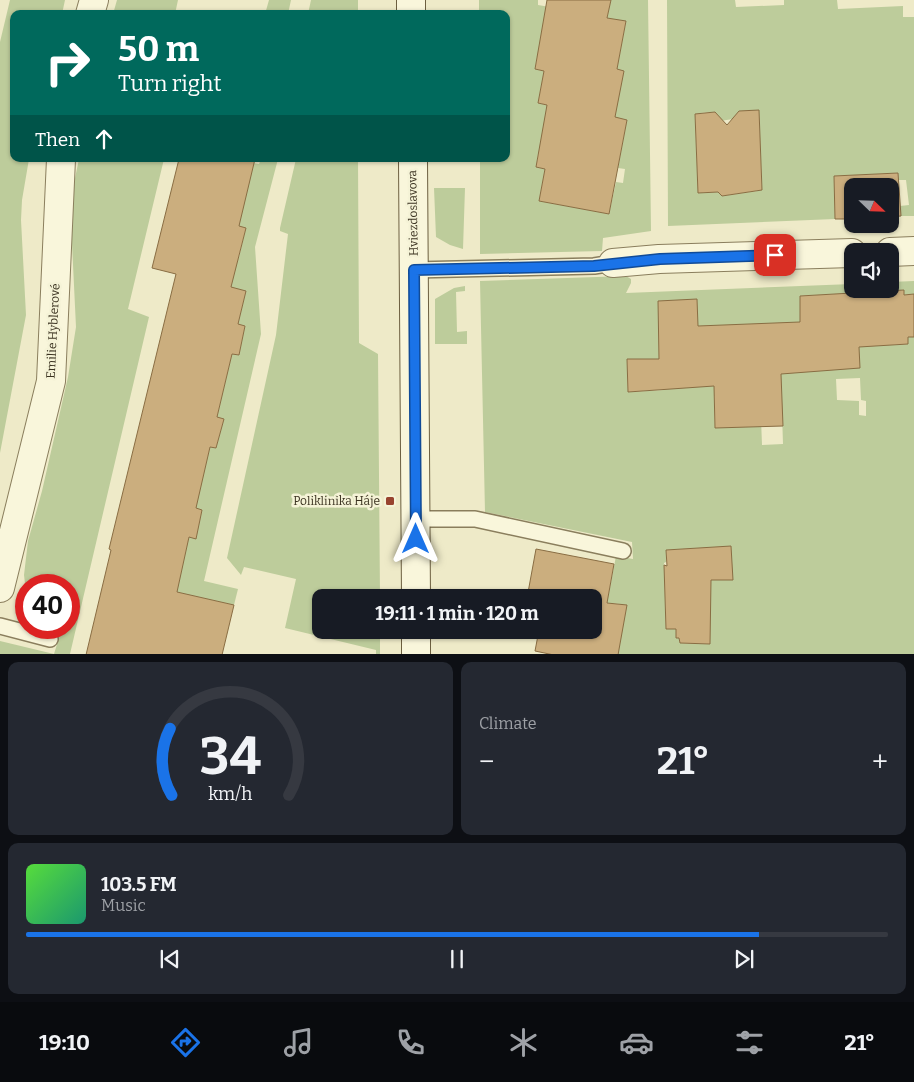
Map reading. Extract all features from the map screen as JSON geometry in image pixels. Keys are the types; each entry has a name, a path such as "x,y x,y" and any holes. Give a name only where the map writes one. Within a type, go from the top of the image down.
{"street":[{"name":"Emilie Hyblerové","path":"0,588 51,381 61,162"},
{"name":"Hviezdoslavova","path":"413,162 416,589"},
{"path":"899,252 914,251"},
{"path":"613,263 660,259 844,253"},
{"path":"416,639 416,654"}],"lane":[{"path":"414,270 594,266 613,263"},
{"path":"416,519 475,518 623,551"},
{"path":"0,626 15,630"}],"green space":[{"path":"10,0 65,0 63,10 10,10 10,162 28,162 22,200 21,220 26,315 0,453 0,42"},
{"path":"117,0 178,0 176,10 114,10"},
{"path":"269,0 291,0 289,10 266,10"},
{"path":"311,0 358,0 358,10 309,10"},
{"path":"479,0 538,0 538,5 556,8 546,59 537,57 535,69 544,71 538,103 556,107 538,155 536,167 545,169 539,201 609,214 616,182 623,183 625,169 618,168 627,120 608,116 624,71 617,69 626,22 607,18 611,0 648,0 651,231 603,238 602,251 480,254 480,162 510,162 510,10 479,10"},
{"path":"667,0 735,0 736,7 784,5 784,0 837,0 838,9 903,6 903,17 914,17 914,216 901,216 900,206 909,205 906,180 899,180 897,173 834,176 835,219 668,226","holes":["715,112 720,121 759,115 762,185 757,191 722,196 718,192 703,193 698,188 695,118 700,113"]},
{"path":"78,162 163,162 128,309 149,317 80,611 80,574 24,574 28,541 42,491 68,377 76,327 70,202"},
{"path":"260,162 277,162 255,247 261,334 204,581 238,589 234,605 176,592 189,537 196,538 202,510 195,508 210,447 216,448 224,419 217,417 232,354 239,355 245,326 238,324 246,291 225,286 239,257 246,228 238,226 253,163 259,164"},
{"path":"295,162 358,162 359,343 378,354 380,589 312,589 312,635 285,628 296,579 244,567 241,575 227,558 276,335 288,234 280,231"},
{"path":"434,188 465,188 463,249 450,245 436,237"},
{"path":"626,276 631,279 631,283 626,293 844,284 844,298 879,298 891,345 908,344 908,337 914,337 914,654 618,654 620,604 607,603 616,556 633,559 632,542 485,512 480,281","holes":["838,294 802,372 800,296","697,300 659,333 659,301","779,323 783,444 762,445 761,419 715,428 714,397","627,359 647,359 649,368 663,367 664,390 628,392","860,378 861,400 866,401 866,416 859,415 859,401 837,400 836,379","731,547 702,580 710,644 680,643 679,638 676,638 676,629 666,629 664,563 666,562 666,550"]},
{"path":"914,281 914,294 904,295 903,290 899,290 899,282"},
{"path":"465,286 465,291 456,292 457,332 467,331 467,344 435,344 435,299 454,288"},
{"path":"59,639 74,639 70,654 54,654"},
{"path":"330,639 380,639 380,654 376,654 376,650"},
{"path":"0,641 54,654 0,654"}],"building":[{"path":"547,0 611,0 607,18 626,21 617,69 624,71 615,117 627,120 609,214 539,201 545,169 536,167 547,105 538,103 544,71 535,69"},
{"path":"759,110 762,190 722,196 718,192 698,193 695,114 715,112 727,125 739,111"},
{"path":"178,162 254,162 239,226 246,228 231,287 246,291 238,324 245,326 239,355 232,354 217,417 224,419 216,448 210,447 196,508 202,510 196,539 189,537 177,592 234,605 222,654 86,654 111,550 109,549 176,274 152,268"},
{"path":"898,173 898,178 844,178 844,219 835,219 834,176"},
{"path":"899,187 901,216 899,216"},
{"path":"899,290 904,290 904,295 914,294 914,337 908,337 908,344 859,347 860,368 781,374 783,426 715,428 714,386 628,392 627,359 659,359 658,301 697,299 698,326 800,322 800,296 844,293 844,298 899,298"},
{"path":"731,546 733,580 711,580 710,644 680,643 679,638 676,638 676,629 666,629 664,565 667,566 666,550"},
{"path":"536,549 614,564 607,603 627,605 618,654 549,654 535,651 537,639 602,639 602,589 529,589"}],"place":[{"name":"Poliklinika Háje","path":"390,501"}],"route":[{"path":"416,539 414,270 594,266 660,259 775,255"}]}
